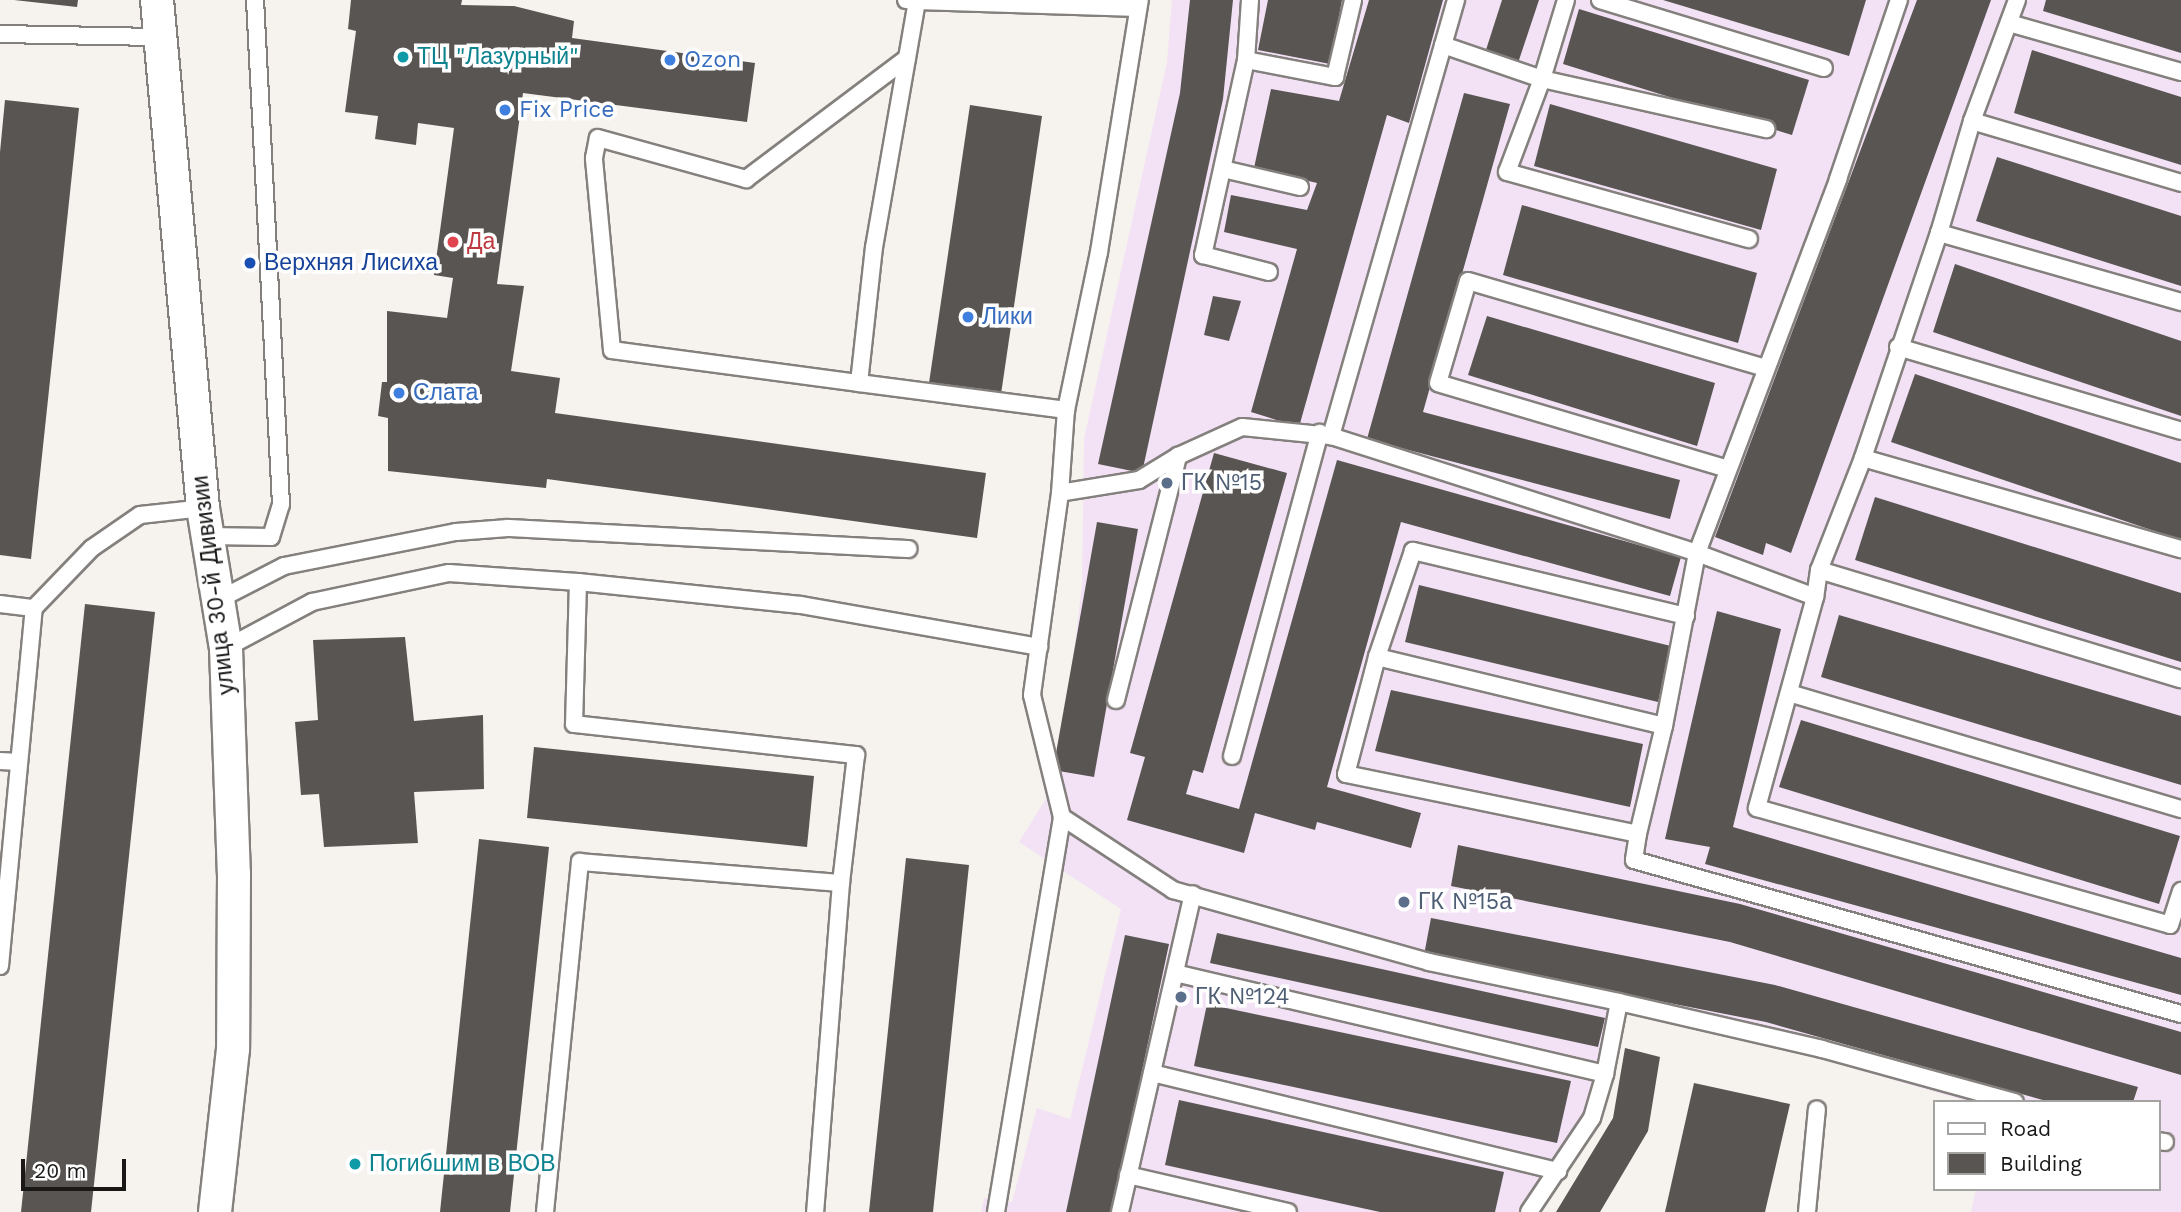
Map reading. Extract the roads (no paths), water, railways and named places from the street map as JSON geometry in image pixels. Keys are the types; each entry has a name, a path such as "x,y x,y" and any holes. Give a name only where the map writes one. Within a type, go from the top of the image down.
{"street":[{"name":"улица 30-й Дивизии","path":"156,0 206,522 226,649 234,874 233,1049 215,1212"}],"lane":[{"path":"0,966 34,608 92,548 140,515 206,522 271,537 281,504 255,0"},
{"path":"1250,0 1246,60 1203,255 1269,272"},
{"path":"1246,60 1335,77 1353,0"},
{"path":"1232,756 1325,434 1456,0"},
{"path":"1566,0 1542,79 1507,172 1749,239"},
{"path":"1600,0 1824,68"},
{"path":"1899,0 1838,179 1697,553 1664,726 1634,860 2181,1014"},
{"path":"2017,0 1972,121 1939,233 1898,347 1863,458 1819,570 1815,597 1757,808 2170,925 2181,891"},
{"path":"859,383 874,247 907,58 912,1 1139,4 1099,252 1066,410 1060,494 1032,695 1062,817 996,1212"},
{"path":"2009,23 2181,72"},
{"path":"0,34 160,37"},
{"path":"1443,45 1542,79 1766,129"},
{"path":"907,58 746,179 598,138 594,158 612,350 1066,410"},
{"path":"1972,121 2181,183"},
{"path":"1223,169 1300,187"},
{"path":"1939,233 2181,302"},
{"path":"1728,470 1438,383 1468,281 1765,368"},
{"path":"1898,347 2181,431"},
{"path":"1060,494 1139,480 1178,456 1242,427 1325,434 1697,553 1815,597"},
{"path":"1116,700 1178,456"},
{"path":"1863,458 2181,549"},
{"path":"218,600 284,566 456,532 495,529 908,549"},
{"path":"1638,834 1346,774 1377,657 1413,551 1686,616"},
{"path":"1819,570 2181,680"},
{"path":"226,649 312,602 449,573 578,582 801,605 1039,647"},
{"path":"578,582 574,724 856,755 841,883 815,1212"},
{"path":"0,604 34,608"},
{"path":"1377,657 1664,726"},
{"path":"1789,693 2181,809"},
{"path":"0,761 19,762"},
{"path":"1062,817 1173,890 1429,962 1822,1049 2008,1100"},
{"path":"545,1212 580,862 841,883"},
{"path":"1120,1212 1193,894"},
{"path":"1175,973 1605,1074"},
{"path":"1529,1212 1592,1118 1605,1074 1619,1002"},
{"path":"1152,1073 1558,1171"},
{"path":"1807,1212 1818,1110"},
{"path":"1128,1175 1288,1212"}],"place":[{"name":"ТЦ \"Лазурный\"","path":"403,57"},
{"name":"Ozon","path":"670,60"},
{"name":"Fix Price","path":"505,110"},
{"name":"Да","path":"453,242"},
{"name":"Верхняя Лисиха","path":"250,263"},
{"name":"Лики","path":"968,317"},
{"name":"Слата","path":"399,393"},
{"name":"ГК №15","path":"1167,483"},
{"name":"ГК №15а","path":"1404,902"},
{"name":"ГК №124","path":"1181,997"},
{"name":"Погибшим в ВОВ","path":"355,1164"}]}
